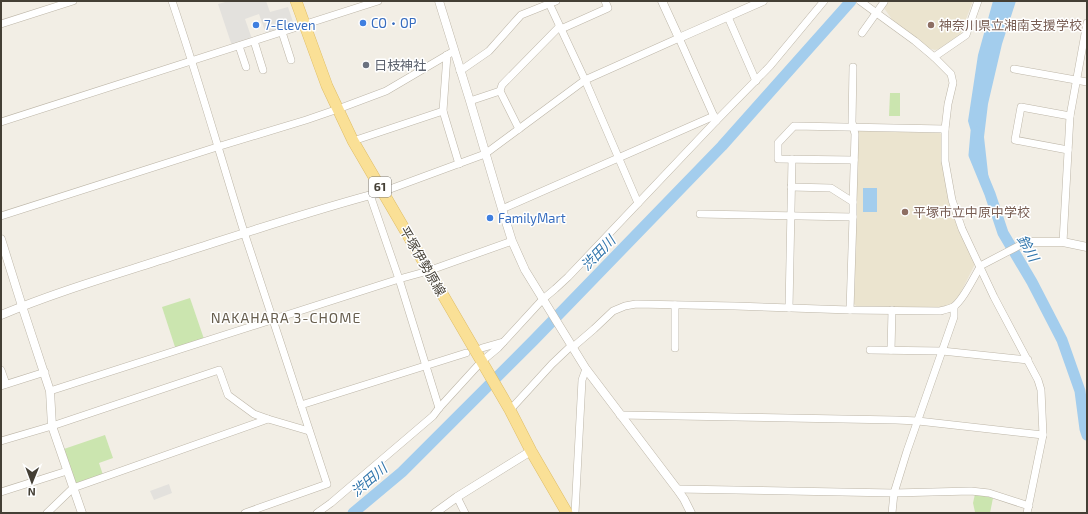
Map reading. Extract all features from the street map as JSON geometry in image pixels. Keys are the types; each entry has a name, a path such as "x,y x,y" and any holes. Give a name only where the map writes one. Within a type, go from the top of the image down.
{"main road":[{"name":"平塚伊勢原線","path":"296,1 327,86 353,141 508,408 567,513"}],"street":[{"path":"1,24 73,1"},
{"path":"172,1 326,484 245,513"},
{"path":"1,122 378,1"},
{"path":"438,1 451,53 460,71 470,101 512,241 525,270 586,369 677,489 691,513"},
{"path":"520,128 500,91 502,85 560,28 608,8 605,1"},
{"path":"662,1 715,118"},
{"path":"1,315 22,306 245,233 382,192 485,154 585,80 763,1"},
{"path":"318,513 433,416 482,363 568,277 715,118 756,81 824,1"},
{"path":"677,489 894,493 971,491 989,493 1028,510 1043,435 1041,390 1038,380 994,297 981,266 962,229 952,200 945,161 945,129 948,104 953,83 951,74 915,41 860,1"},
{"path":"934,57 966,35 978,1"},
{"path":"460,71 489,51 521,15 551,2 560,28 585,80 638,202"},
{"path":"862,33 884,2"},
{"path":"728,16 756,81"},
{"path":"1063,242 1070,116 1087,23"},
{"path":"282,32 291,60"},
{"path":"254,41 263,70"},
{"path":"239,46 246,66"},
{"path":"1,216 338,109 386,91 451,53"},
{"path":"451,53 443,112 460,164"},
{"path":"850,310 855,134 852,122 853,67"},
{"path":"1014,69 1087,82"},
{"path":"470,101 500,91"},
{"path":"1068,150 1014,140 1021,107 1070,116"},
{"path":"353,141 443,112"},
{"path":"502,209 618,158 715,118"},
{"path":"854,160 778,159 778,143 794,126 945,129"},
{"path":"789,308 792,160"},
{"path":"791,186 831,188 853,202"},
{"path":"370,195 399,279 439,408"},
{"path":"700,214 853,217"},
{"path":"1,239 45,372 50,391 52,426 82,513"},
{"path":"50,391 428,271 512,241"},
{"path":"508,408 571,346 594,329 613,311 624,306 636,304 940,311 954,307 959,302 981,266 1026,242 1063,242 1087,247"},
{"path":"675,305 675,348"},
{"path":"892,513 894,493 907,451 954,317 954,307"},
{"path":"891,350 892,310"},
{"path":"482,348 503,342"},
{"path":"870,350 942,351 1028,360"},
{"path":"301,405 466,353"},
{"path":"576,513 582,380 586,369"},
{"path":"1,370 3,385 45,372"},
{"path":"1,441 52,426 219,370 228,395 254,414 309,432"},
{"path":"620,415 918,421 1043,435"},
{"path":"47,513 73,488 268,419"},
{"path":"435,513 457,497 531,451"},
{"path":"1,492 67,471"},
{"path":"457,497 465,513"}],"shaded area":[{"path":"229,1 266,1 270,12 288,7 294,25 266,34 259,14 245,19 252,39 232,46 218,4"},
{"name":"神奈川県立湘南支援学校","path":"888,1 973,1 960,35 939,49 935,50 928,48 891,19 884,8"},
{"name":"平塚市立中原中学校","path":"858,132 940,133 943,136 943,165 975,264 959,296 951,304 940,308 856,306 854,304"},
{"path":"169,484 172,493 154,500 150,491"}],"green space":[{"path":"890,93 900,93 900,116 889,116"},
{"path":"190,298 204,339 178,348 175,347 162,307"},
{"path":"105,435 113,458 99,463 103,475 76,484 61,450"},
{"path":"975,494 993,498 990,513 975,512 973,503"}],"water":[{"path":"993,1 1016,1 1002,44 988,104 984,137 991,200 968,121 978,55"},
{"path":"863,188 877,188 877,212 863,212"}],"waterway":[{"name":"渋田川","path":"353,513 402,472 533,341 722,146 851,1"},
{"name":"鈴川","path":"976,132 974,155 990,194 1003,233 1032,282 1062,340 1080,391 1087,435"}],"place":[{"name":"CO・OP","path":"363,23"},
{"name":"7-Eleven","path":"256,25"},
{"name":"神奈川県立湘南支援学校","path":"931,25"},
{"name":"日枝神社","path":"366,65"},
{"name":"平塚市立中原中学校","path":"905,212"},
{"name":"FamilyMart","path":"490,218"}],"district":[{"name":"NAKAHARA 3-CHOME","path":"286,318"}]}
